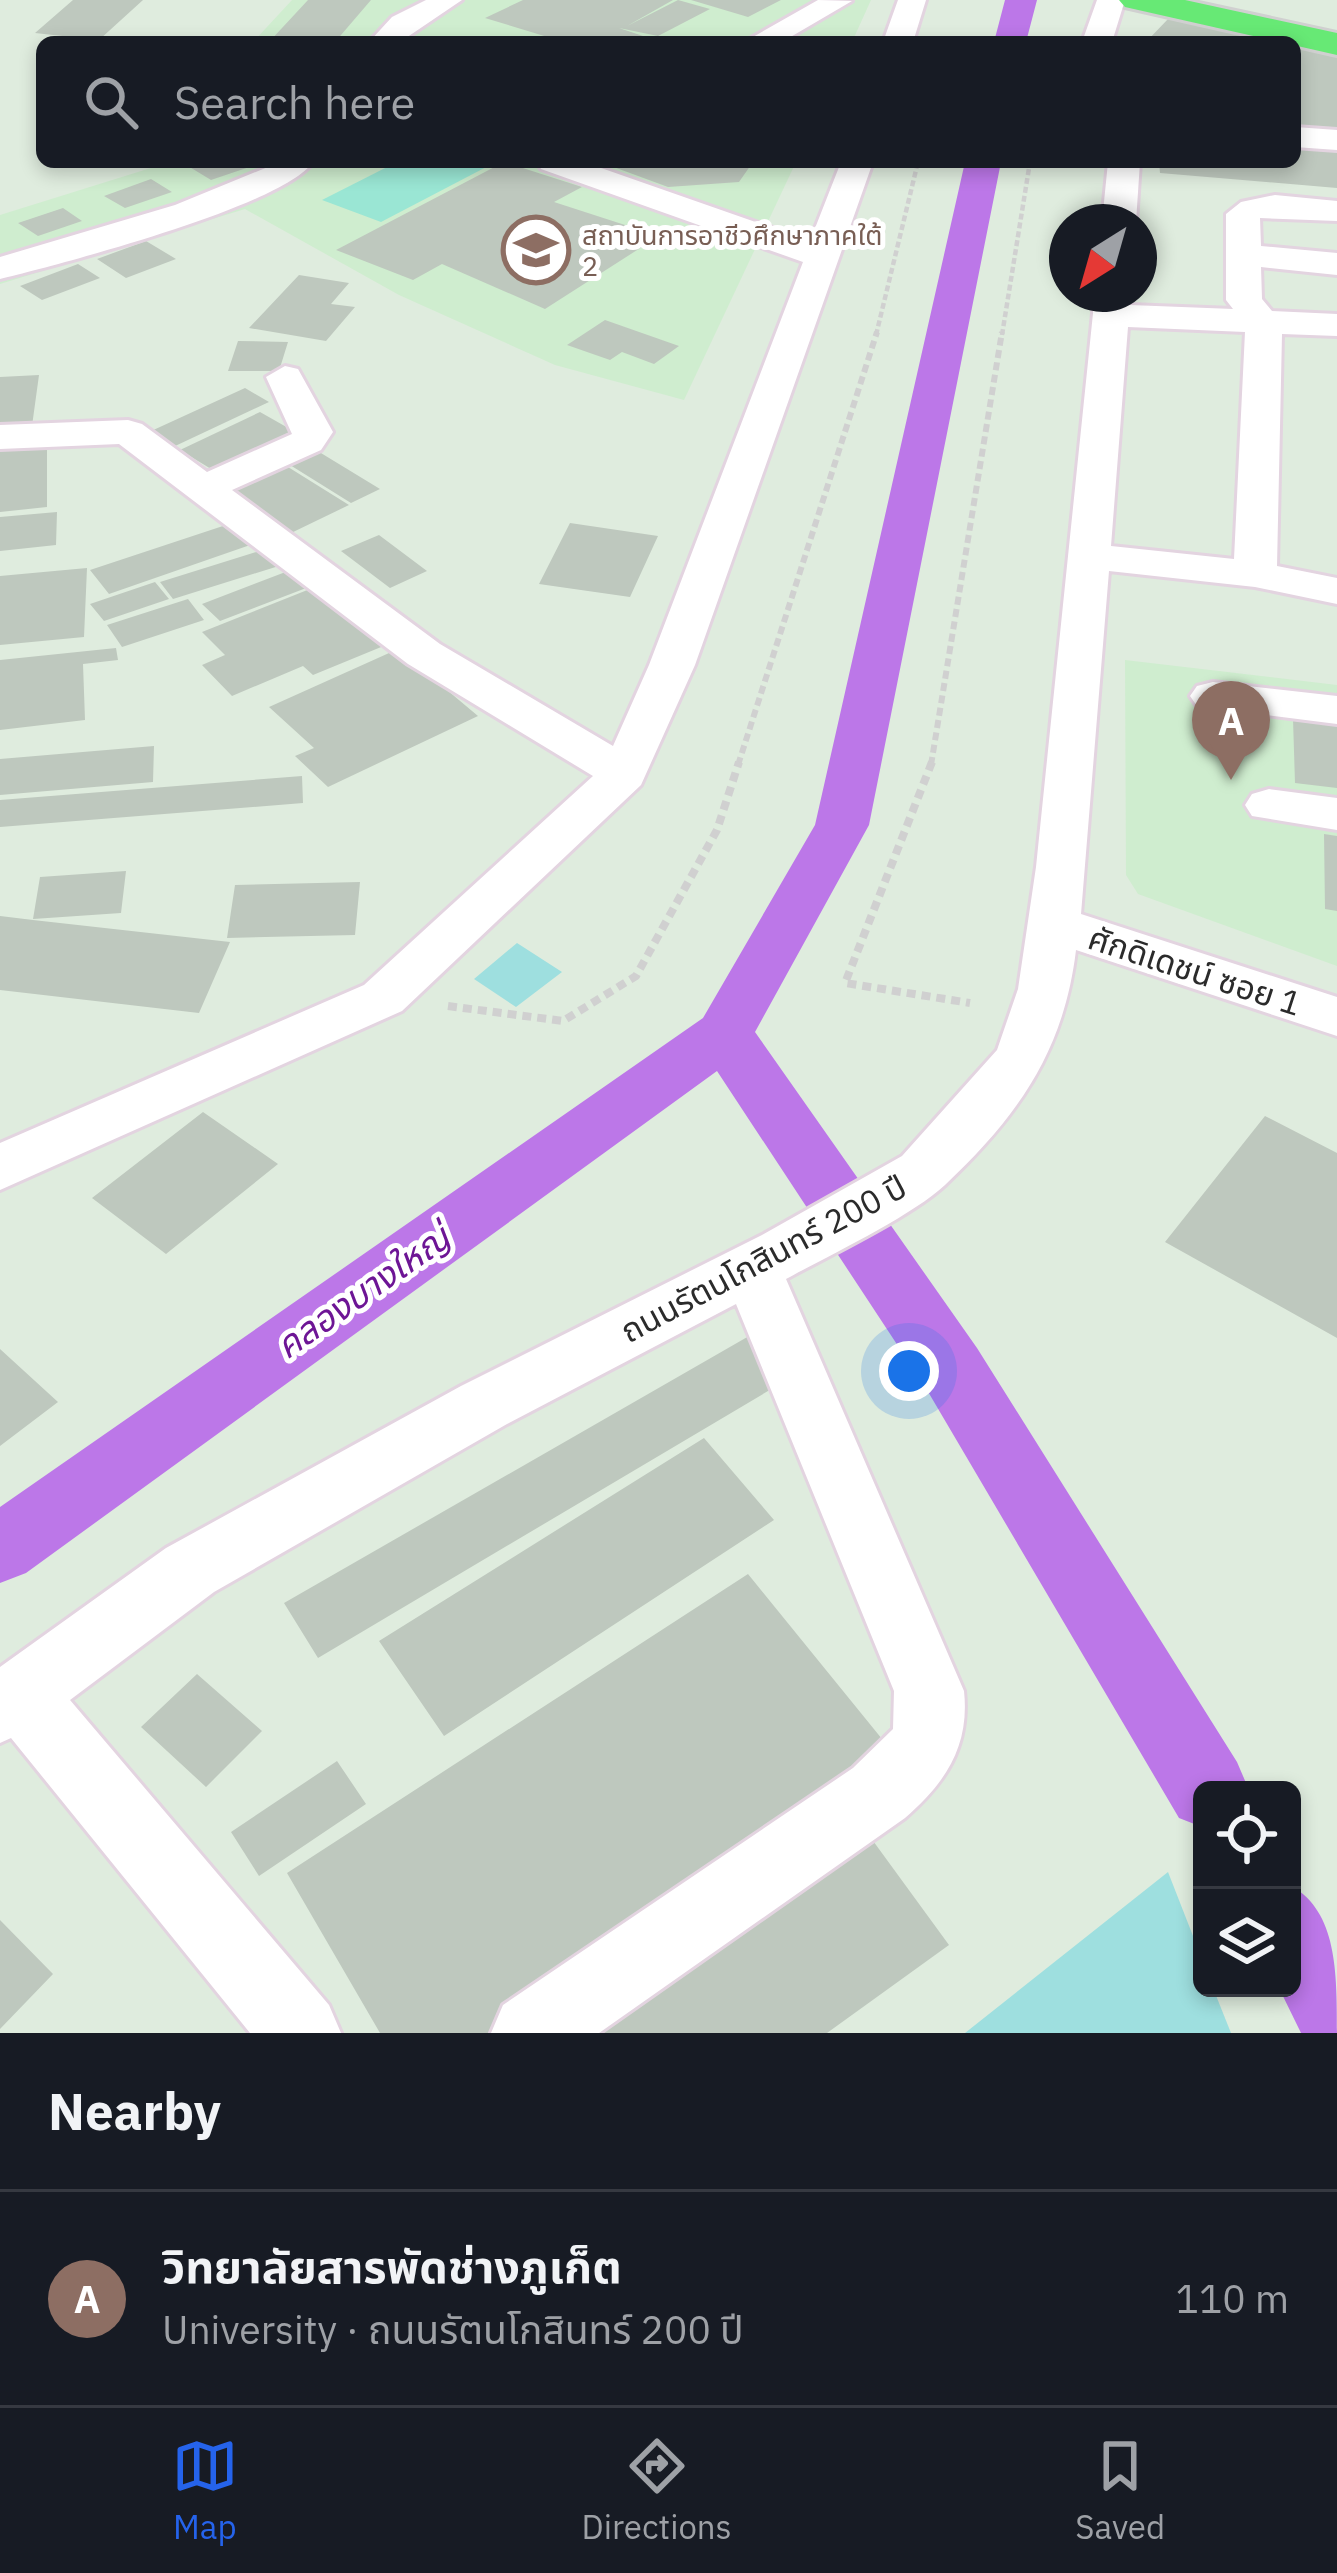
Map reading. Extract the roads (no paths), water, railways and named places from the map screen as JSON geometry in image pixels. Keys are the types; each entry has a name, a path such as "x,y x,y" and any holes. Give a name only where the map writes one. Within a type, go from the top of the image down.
{"main road":[{"path":"1137,0 1301,36"},
{"path":"1229,0 1337,23"},
{"path":"1301,36 1337,44"}],"street":[{"path":"390,36 402,23 448,0"},
{"path":"770,36 834,0"},
{"path":"900,36 912,0"},
{"path":"1098,36 1111,0"},
{"path":"1301,137 1337,140"},
{"path":"0,268 187,212 292,168"},
{"path":"571,168 824,258"},
{"path":"0,1168 383,998 624,774 672,665 855,168"},
{"path":"1120,204 1124,168"},
{"path":"1255,574 1264,325 1244,299 1243,214 1252,208 1337,211"},
{"path":"1246,256 1337,263"},
{"path":"1157,310 1264,325 1337,326"},
{"name":"ถนนรัตนโกสินทร์ 200 ปี","path":"10,1701 190,1570 484,1405 765,1261 922,1172 1022,1059 1041,1007 1052,923 1111,312"},
{"path":"206,487 307,442 314,432 311,420 286,377"},
{"path":"0,437 128,432 424,654 624,774"},
{"path":"1089,556 1255,574 1337,591"},
{"path":"1213,696 1337,710"},
{"path":"1269,805 1337,814"},
{"name":"ศักดิเดชน์ ซอย 1","path":"1052,923 1337,1017"},
{"path":"531,2033 879,1793 916,1761 935,1729 929,1690 771,1306 765,1261"},
{"path":"10,1701 301,2033"}],"waterway":[{"path":"1012,36 1021,0"},
{"path":"724,1034 842,825 982,168"},
{"name":"คลองบางใหญ่","path":"0,1549 724,1034"},
{"path":"724,1034 952,1369 1203,1781"},
{"path":"1301,1944 1326,1985 1337,2015"}],"place":[{"name":"สถาบันการอาชีวศึกษาภาคใต้ 2","path":"536,250"},
{"name":"วิทยาลัยสารพัดช่างภูเก็ต","path":"1231,780"}]}
